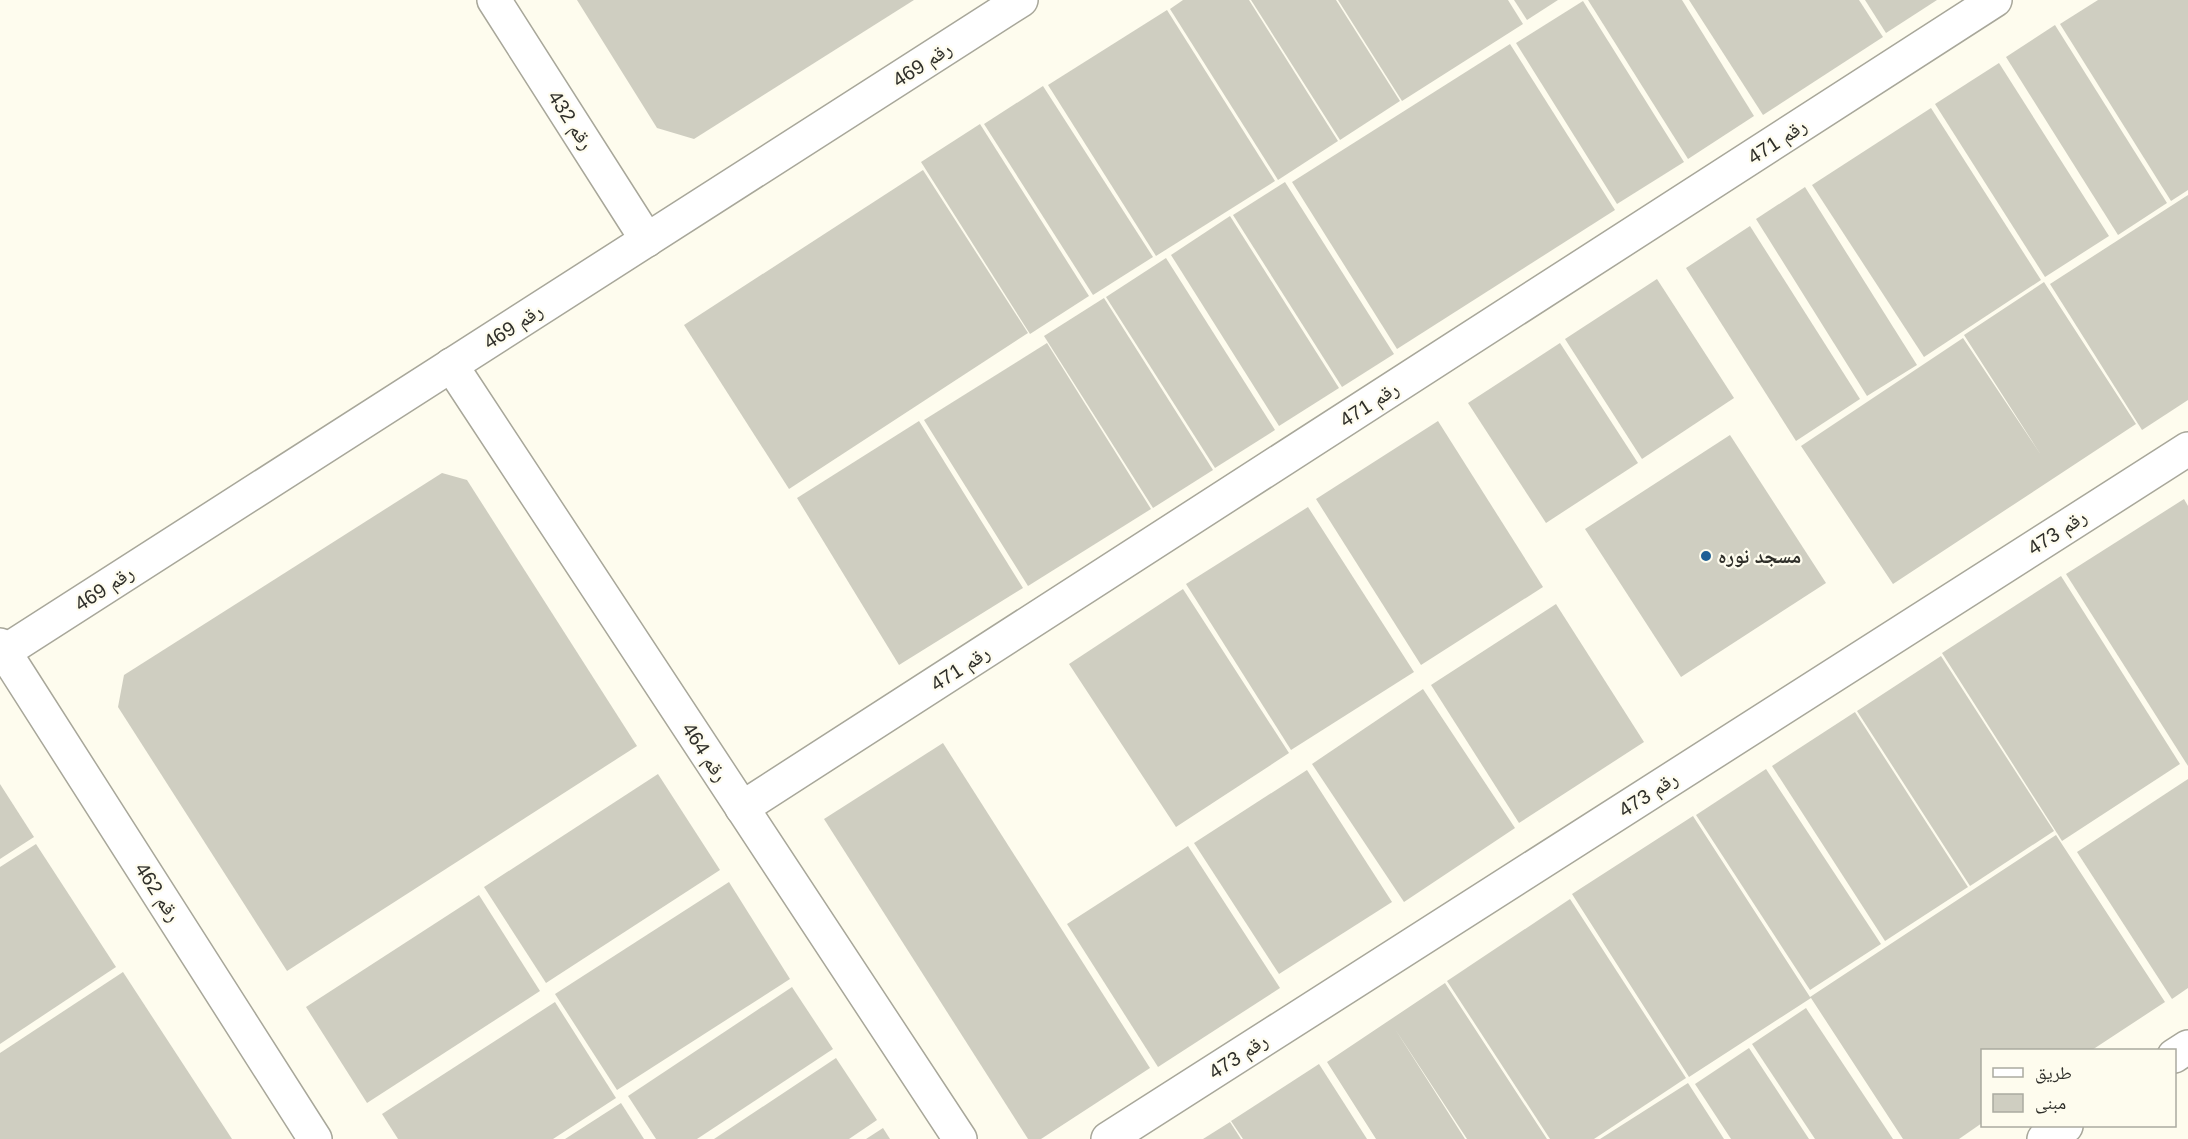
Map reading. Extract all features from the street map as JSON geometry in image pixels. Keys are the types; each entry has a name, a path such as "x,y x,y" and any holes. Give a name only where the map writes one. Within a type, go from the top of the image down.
{"street":[{"name":"رقم 432","path":"495,0 647,240"},
{"name":"رقم 469","path":"2,648 451,365 1021,0"},
{"name":"رقم 471","path":"742,808 1995,0"},
{"name":"رقم 464","path":"451,365 960,1139"},
{"name":"رقم 473","path":"1108,1139 2188,449"},
{"name":"رقم 462","path":"2,648 315,1139"},
{"path":"2044,1139 2063,1127"}],"building":[{"path":"577,0 914,0 694,139 657,128"},
{"path":"1183,0 1249,0 1338,141 1278,180 1170,9"},
{"path":"1251,0 1336,0 1400,101 1340,140"},
{"path":"1338,0 1508,0 1523,24 1402,101"},
{"path":"1514,0 1558,0 1527,20"},
{"path":"1588,0 1682,0 1754,116 1688,159"},
{"path":"1689,0 1859,0 1883,37 1763,115"},
{"path":"1865,0 1937,0 1886,33"},
{"path":"2098,0 2188,0 2188,190 2171,201 2060,24"},
{"path":"1583,1 1684,162 1617,204 1516,43"},
{"path":"1167,10 1275,181 1156,256 1048,85"},
{"path":"2055,25 2167,203 2118,235 2006,57"},
{"path":"1510,44 1615,210 1397,349 1292,182"},
{"path":"1999,63 2109,236 2045,277 1935,104"},
{"path":"1043,86 1153,257 1093,295 984,124"},
{"path":"1931,108 2041,280 1924,357 1812,185"},
{"path":"980,124 1089,296 1030,334 921,162"},
{"path":"923,170 1028,333 789,489 684,325"},
{"path":"1285,182 1394,354 1342,387 1233,215"},
{"path":"1805,187 1917,365 1867,396 1756,219"},
{"path":"2188,195 2188,400 2142,430 2050,284"},
{"path":"1230,216 1339,388 1279,426 1171,255"},
{"path":"1750,226 1860,399 1796,441 1686,268"},
{"path":"1166,258 1275,430 1215,468 1106,297"},
{"path":"1657,279 1734,398 1642,459 1565,339"},
{"path":"2044,282 2136,424 1893,584 1801,446 1963,338 2041,455 1964,335"},
{"path":"1104,298 1213,470 1153,508 1044,336"},
{"path":"1047,343 1151,509 1028,586 924,420"},
{"path":"1560,343 1638,463 1546,523 1468,403"},
{"path":"919,421 1023,588 899,665 797,498"},
{"path":"1438,421 1543,587 1421,665 1316,499"},
{"name":"مسجد نوره","path":"1730,435 1826,583 1681,677 1585,529"},
{"path":"442,473 467,480 637,746 287,971 118,707 124,675"},
{"path":"2184,499 2188,506 2188,766 2066,574"},
{"path":"1308,507 1414,672 1291,750 1186,584"},
{"path":"2061,576 2180,764 2062,841 1942,653"},
{"path":"1183,589 1289,753 1176,827 1069,664"},
{"path":"1556,604 1644,742 1519,823 1431,685"},
{"path":"1941,656 2054,831 1970,886 1857,711"},
{"path":"1423,689 1515,828 1404,902 1312,764"},
{"path":"1855,712 1968,887 1885,941 1772,766"},
{"path":"943,743 1150,1068 1041,1139 1028,1139 824,819"},
{"path":"1766,769 1881,944 1810,990 1696,815"},
{"path":"1307,770 1392,902 1279,974 1194,843"},
{"path":"658,774 720,870 546,983 484,887"},
{"path":"2188,779 2188,988 2172,999 2077,852"},
{"path":"0,784 34,837 0,859"},
{"path":"1693,816 1810,997 2056,835 2165,1002 2094,1049 1981,1049 1981,1124 1959,1139 1903,1139 1811,998 1689,1077 1572,894"},
{"path":"36,844 116,967 0,1044 0,867"},
{"path":"1188,846 1280,988 1158,1067 1067,924"},
{"path":"729,882 790,979 617,1090 555,994"},
{"path":"479,895 540,991 367,1103 306,1007"},
{"path":"1570,899 1686,1078 1594,1139 1550,1139 1447,981"},
{"path":"123,972 232,1139 0,1139 0,1053"},
{"path":"1445,983 1547,1139 1467,1139 1395,1029 1465,1139 1376,1139 1327,1062"},
{"path":"792,987 833,1049 697,1139 656,1139 628,1096"},
{"path":"555,1002 616,1098 553,1139 398,1139 382,1114"},
{"path":"1806,1008 1893,1139 1815,1139 1752,1044"},
{"path":"1749,1048 1809,1139 1731,1139 1695,1084"},
{"path":"836,1058 877,1120 849,1139 714,1139"},
{"path":"1319,1064 1367,1139 1243,1139 1231,1121"},
{"path":"1688,1083 1724,1139 1600,1139"},
{"path":"621,1103 644,1139 565,1139"},
{"path":"1230,1122 1241,1139 1203,1139"},
{"path":"883,1128 890,1139 866,1139"}],"place":[{"name":"مسجد نوره","path":"1706,556"}]}
